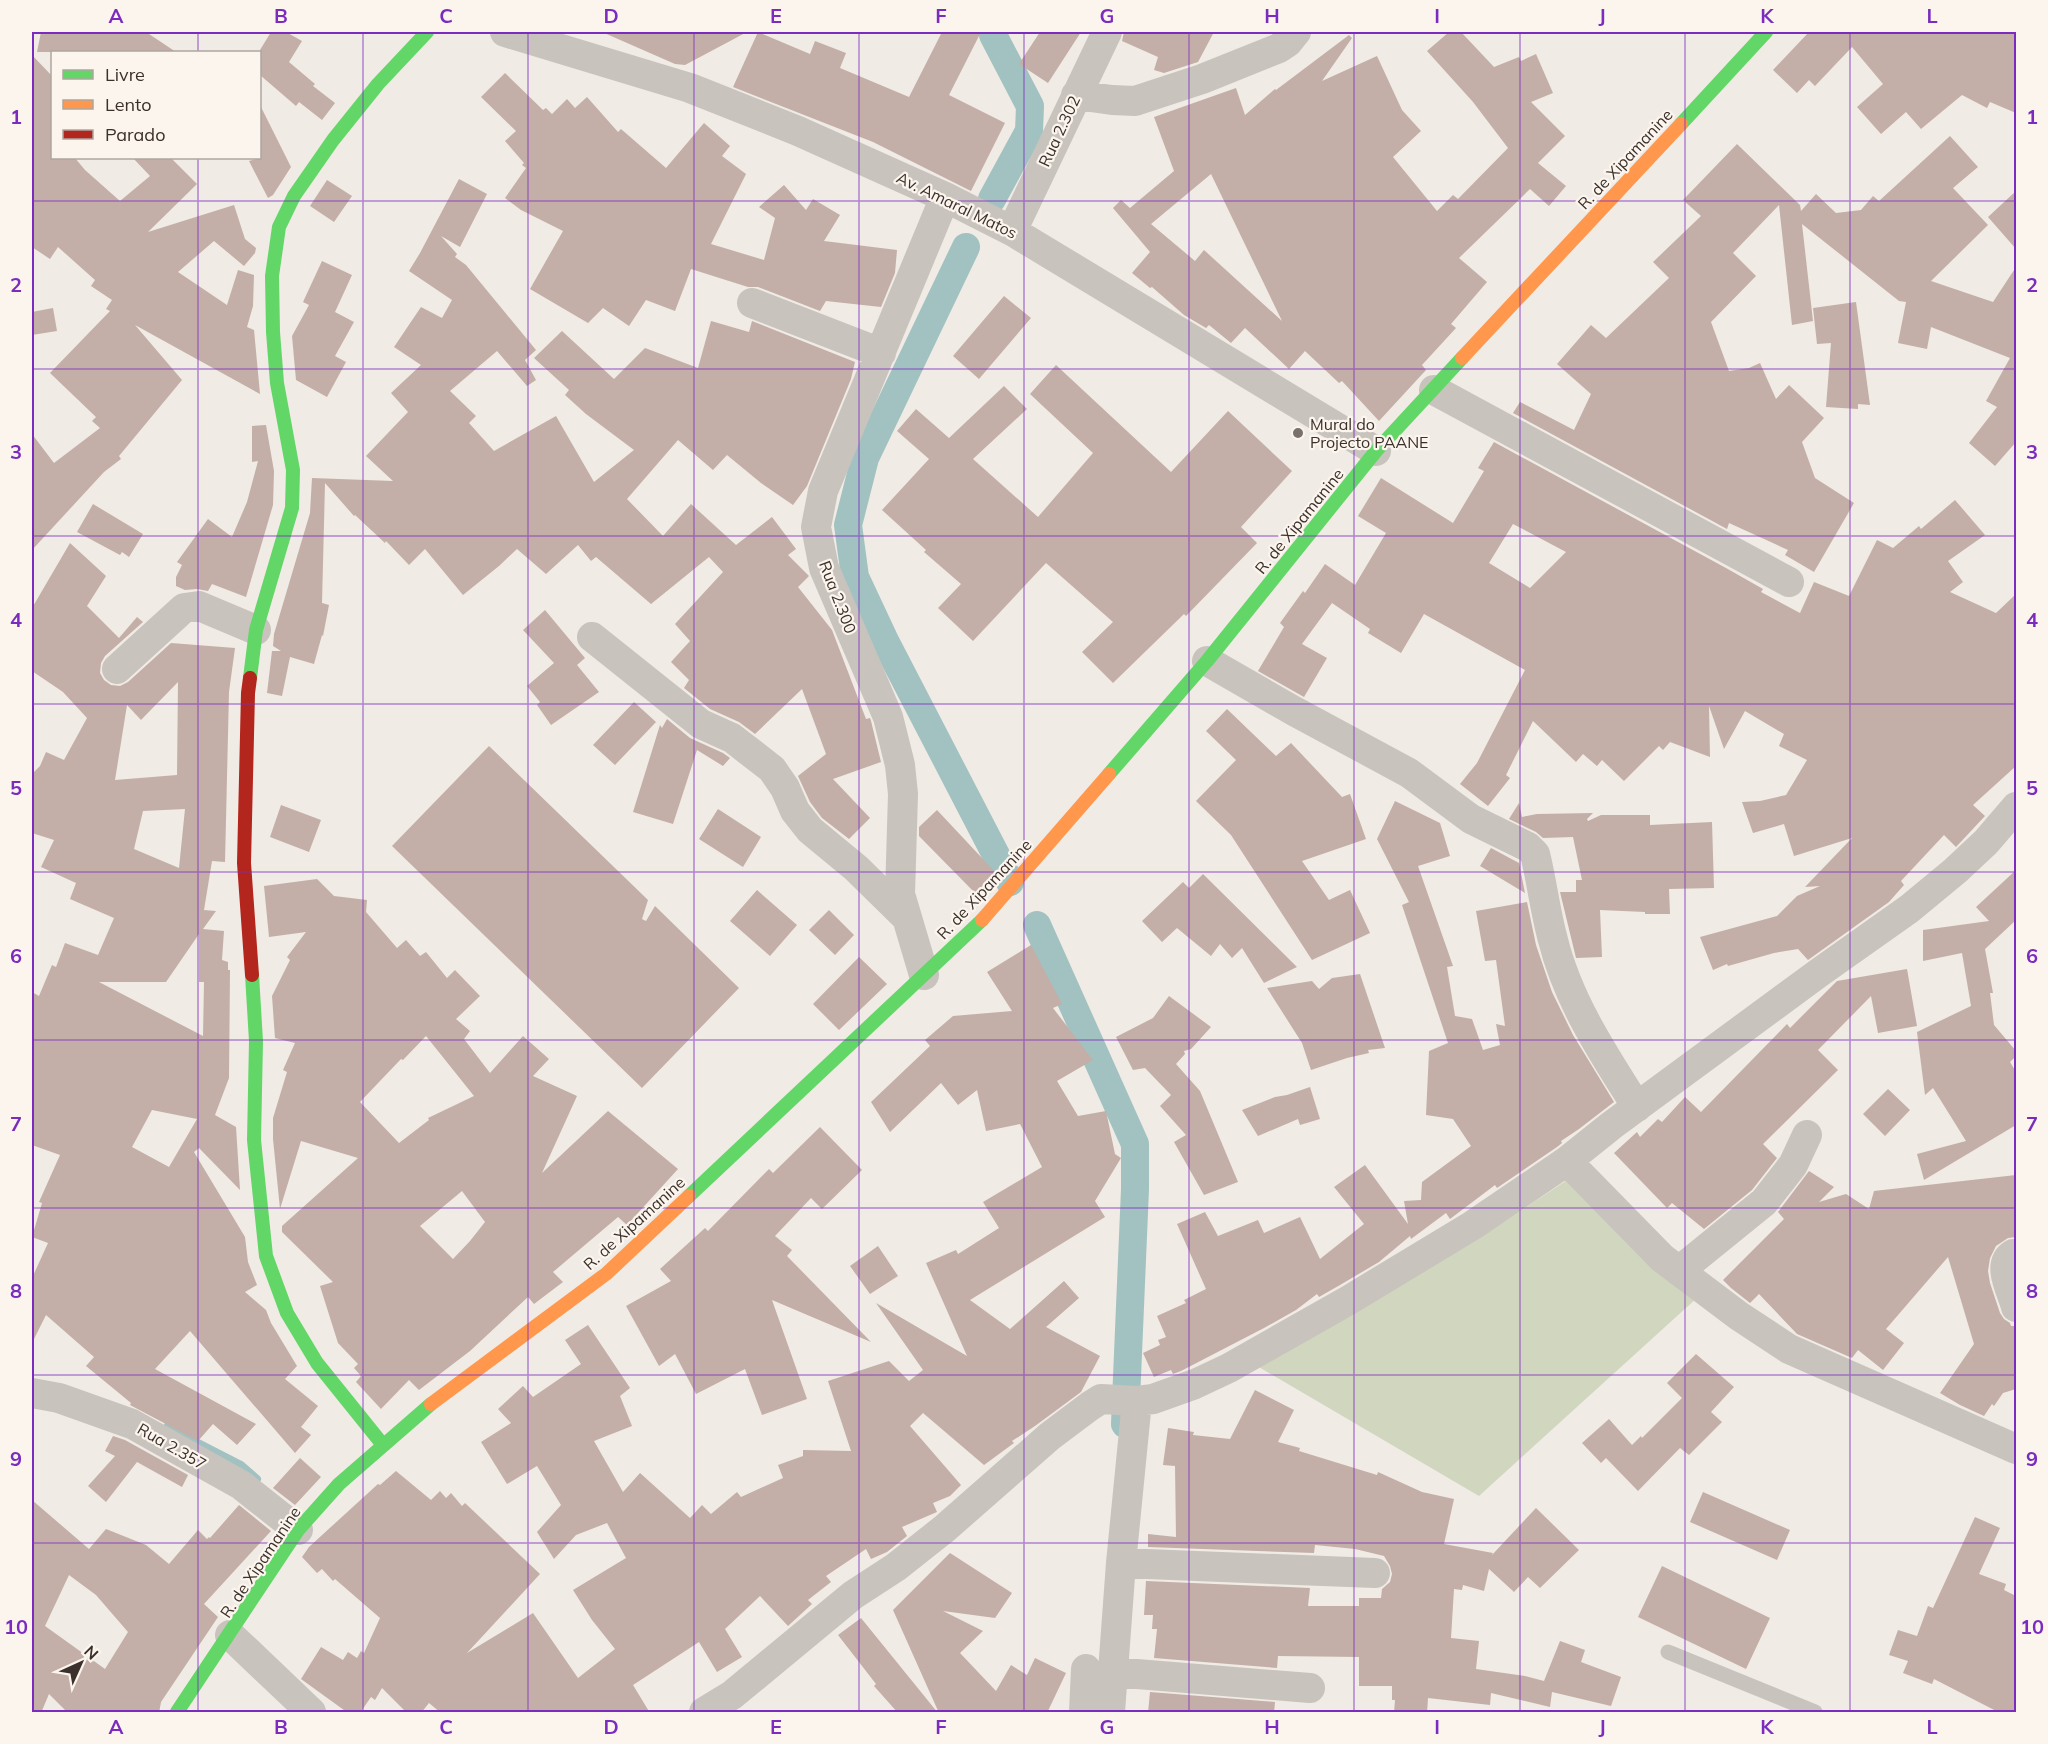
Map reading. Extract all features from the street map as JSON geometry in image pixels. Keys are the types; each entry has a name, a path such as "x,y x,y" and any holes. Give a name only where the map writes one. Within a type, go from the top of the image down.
{"street":[{"path":"383,1445 317,1363 287,1313 266,1256 254,1140 256,1041 244,863 248,693 256,630 292,508 294,492 294,464 290,437 280,400 275,362 274,257 280,224 295,194 320,154 366,96 427,32"},
{"name":"Av. Amaral Matos","path":"505,32 690,88 798,131 945,197 1012,231 1376,451"},
{"name":"Rua 2.302","path":"1012,231 1107,32"},
{"path":"1076,95 1135,101 1162,93 1279,48 1296,32"},
{"name":"R. de Xipamanine","path":"177,1713 298,1530 339,1484 440,1396 606,1274 977,926 1207,661 1376,451 1766,32"},
{"name":"Rua 2.300","path":"924,975 900,894 903,794 900,765 888,717 824,568 816,527 823,491 945,197"},
{"path":"752,303 880,353"},
{"path":"1434,390 1789,582"},
{"path":"117,669 184,608 199,606 256,630"},
{"path":"592,637 701,723 732,738 772,769 785,788 795,811 810,830 855,868 906,917"},
{"path":"1207,661 1294,711 1409,772 1471,819 1528,847 1535,854 1553,940 1563,972 1592,1035 1637,1107"},
{"path":"704,1713 732,1695 854,1595 896,1567 944,1529 1050,1436 1101,1399 1153,1400 1229,1368 1349,1300 1454,1236 1567,1161 1820,972 1909,909 1986,842 2016,807"},
{"path":"1679,1271 1764,1202 1793,1165 1807,1135"},
{"path":"1567,1161 1662,1258 1739,1316 1789,1348 2011,1438"},
{"path":"2013,1254 2006,1258 2004,1267 2016,1307"},
{"name":"Rua 2.357","path":"32,1393 60,1398 132,1424 241,1485 298,1530"},
{"path":"1083,1713 1099,1670 1121,1563 1137,1401"},
{"path":"1121,1563 1375,1573"},
{"path":"230,1635 311,1713"},
{"path":"1099,1670 1310,1688"},
{"path":"1099,1670 1110,1713"}],"lane":[{"path":"1668,1652 1815,1713"}],"green space":[{"path":"1590,1165 1698,1297 1479,1496 1257,1366 1479,1238"}],"building":[{"path":"41,32 146,32 174,51 51,51 37,52"},
{"path":"271,32 286,32 302,41 289,62 315,84 313,86 335,103 322,120 299,102 296,106 261,76 260,50"},
{"path":"602,32 747,32 685,65 675,64"},
{"path":"758,32 810,54 815,41 846,53 840,68 909,97 942,32 981,32 949,95 1005,123 971,191 873,142 733,87"},
{"path":"1040,32 1081,32 1048,83 1019,64"},
{"path":"1124,32 1214,32 1198,62 1164,73 1154,70 1158,57 1122,41"},
{"path":"1449,32 1461,32 1494,67 1519,57 1521,61 1536,54 1553,93 1531,102 1565,136 1538,163 1566,186 1549,206 1530,189 1459,258 1487,282 1451,324 1456,328 1422,365 1426,370 1379,421 1342,381 1339,383 1305,351 1289,369 1245,328 1231,343 1209,325 1206,328 1184,315 1152,287 1150,288 1132,273 1150,252 1113,208 1121,200 1130,208 1174,171 1154,117 1236,88 1245,115 1275,89 1349,35 1352,38 1322,81 1377,56 1402,110 1421,131 1393,157 1437,211 1453,195 1458,199 1508,148 1473,102 1427,51","holes":["1211,174 1282,321 1204,250 1195,261 1151,224"]},
{"path":"1809,32 2016,32 2016,113 1990,102 1987,108 1962,95 1921,129 1906,112 1881,134 1857,107 1883,84 1852,47 1815,86 1809,80 1797,93 1773,70"},
{"path":"32,55 51,75 51,159 76,159 120,201 150,176 134,159 172,159 197,184 148,232 234,205 245,239 256,248 255,253 244,266 214,241 178,272 227,305 238,270 254,275 253,306 247,327 254,330 260,394 135,325 182,380 119,456 121,459 104,472 32,550 32,434 54,463 100,428 92,421 96,417 50,373 110,311 106,309 112,300 91,286 95,280 58,247 50,259 32,247"},
{"path":"505,73 543,110 546,108 552,114 567,99 575,108 587,97 618,132 621,129 666,168 704,123 730,146 722,156 746,174 711,244 764,260 775,218 759,207 784,185 806,210 813,199 840,215 824,241 897,250 895,273 881,307 826,301 820,311 758,287 748,287 691,269 675,311 646,300 629,326 603,308 588,323 530,289 563,231 521,210 505,198 526,168 505,141 516,131 481,97"},
{"path":"261,107 291,167 273,195 268,198 249,161 261,159"},
{"path":"1950,136 1978,167 1953,188 1988,225 1931,281 1993,302 2016,267 2016,442 1995,466 1969,443 1997,407 1986,401 2010,358 1931,327 1927,349 1898,343 1906,302 1899,301 1802,224 1813,321 1792,325 1779,205 1733,253 1756,276 1711,322 1729,371 1749,368 1760,363 1776,399 1789,385 1824,418 1802,442 1815,478 1854,503 1814,572 1785,555 1788,550 1729,523 1727,529 1513,413 1520,402 1574,430 1591,394 1557,364 1591,325 1606,338 1669,278 1653,262 1701,216 1683,200 1737,144 1800,205 1801,211 1816,194 1836,213 1861,210 1873,196 1879,201"},
{"path":"459,179 487,194 460,247 441,236 457,254 455,257 466,265 536,350 525,360 536,380 527,386 497,351 450,391 476,416 469,423 494,451 556,416 594,482 634,450 565,395 569,390 534,358 562,331 614,379 645,348 698,368 711,321 749,332 752,321 855,362 851,379 807,486 793,505 727,455 713,470 678,440 627,499 663,536 691,504 736,545 772,517 796,549 788,555 809,576 798,587 832,630 866,719 870,718 881,762 833,779 870,818 849,839 822,818 810,802 798,776 826,754 802,689 755,734 739,722 710,709 684,688 689,680 671,662 690,641 675,624 723,572 709,557 651,604 596,557 591,561 578,545 546,574 517,549 463,595 425,549 409,565 386,541 385,543 354,516 325,483 322,603 329,605 323,636 314,664 290,657 282,696 267,693 272,651 281,651 273,646 274,634 310,513 312,478 393,481 366,456 408,412 391,393 421,365 394,347 421,307 442,318 452,300 409,271"},
{"path":"327,180 352,196 334,222 310,206"},
{"path":"2016,191 2016,249 1988,217"},
{"path":"322,261 352,275 335,312 354,322 335,356 346,362 327,397 296,380 292,336 309,305 303,302"},
{"path":"1004,296 1031,318 979,379 953,356"},
{"path":"1856,302 1870,405 1858,404 1858,409 1826,407 1831,343 1817,344 1813,308"},
{"path":"53,308 57,331 32,335 32,312"},
{"path":"1056,365 1171,472 1228,411 1292,471 1241,527 1257,543 1186,616 1184,614 1113,683 1082,652 1113,622 1046,563 973,641 938,608 961,584 924,552 926,550 882,510 929,459 897,431 916,409 949,438 1004,386 1027,409 973,459 1038,517 1093,453 1030,394"},
{"path":"266,425 274,471 273,505 246,597 212,584 208,591 185,590 176,586 176,577 182,565 177,562 208,519 232,537 247,502 258,461 252,462 252,426"},
{"path":"1494,442 1726,568 1763,589 1761,592 1800,613 1814,582 1849,596 1877,540 1893,548 1919,526 1921,529 1955,500 1985,535 1948,561 1963,582 1950,592 1996,613 2016,594 2016,766 1973,805 1985,816 1956,847 1944,835 1901,881 1904,885 1889,902 1808,960 1798,949 1728,966 1727,964 1713,970 1700,937 1777,916 1797,896 1820,886 1805,887 1852,838 1794,856 1784,824 1753,833 1742,802 1760,801 1786,795 1807,760 1779,746 1784,734 1745,711 1724,749 1709,706 1710,757 1670,742 1663,750 1659,746 1624,781 1602,760 1597,766 1583,754 1576,762 1533,721 1506,775 1510,778 1488,806 1460,784 1477,763 1525,670 1424,614 1401,653 1368,633 1370,629 1332,603 1302,644 1327,658 1304,697 1258,671 1284,627 1280,623 1325,564 1355,585 1386,533 1358,516 1381,478 1453,523 1484,471 1478,468","holes":["1513,524 1566,552 1530,588 1489,563"]},
{"path":"93,504 143,534 129,557 122,552 120,555 77,532"},
{"path":"70,543 106,576 87,606 119,638 137,617 143,622 105,656 101,663 100,673 111,685 120,686 128,682 171,643 235,648 229,692 225,862 212,861 204,910 216,911 203,929 224,931 222,960 228,962 228,970 230,970 229,1078 215,1115 236,1127 240,1190 199,1148 194,1152 245,1237 248,1262 257,1285 245,1292 266,1310 271,1323 297,1366 285,1379 318,1406 301,1427 311,1435 295,1453 190,1331 155,1369 256,1424 237,1445 213,1424 198,1441 130,1405 131,1403 86,1366 94,1357 46,1315 32,1343 32,1278 48,1243 32,1237 42,1203 39,1202 60,1155 32,1145 32,992 39,996 52,965 56,967 65,943 98,955 114,918 70,899 76,883 41,867 54,840 32,833 32,774 40,766 46,752 64,760 87,718 63,692 32,671 32,608","holes":["178,682 177,775 115,780 127,705 141,720","185,809 179,868 134,849 143,811","199,934 199,982 204,982 203,1036 99,982 166,982","152,1110 197,1119 169,1167 132,1147"]},
{"path":"545,610 585,658 577,665 599,692 551,725 537,705 540,702 527,686 554,663 523,630"},
{"path":"634,702 656,722 615,765 593,745"},
{"path":"1227,709 1276,756 1291,743 1342,797 1350,794 1366,839 1302,861 1329,900 1350,890 1370,933 1312,960 1231,835 1196,801 1236,760 1206,731"},
{"path":"667,719 690,738 730,758 723,766 697,750 673,824 633,812 660,725 662,728"},
{"path":"489,746 648,900 642,919 646,921 655,906 739,988 642,1088 392,846"},
{"path":"1395,801 1440,823 1450,856 1418,866 1453,966 1447,967 1455,1016 1472,1019 1483,1050 1500,1045 1496,1024 1505,1026 1496,960 1485,961 1476,911 1527,902 1536,945 1552,992 1573,1035 1614,1102 1561,1141 1562,1143 1557,1147 1497,1188 1495,1185 1450,1219 1446,1213 1411,1239 1410,1236 1379,1262 1319,1297 1317,1294 1296,1310 1264,1328 1181,1371 1173,1374 1171,1370 1154,1377 1143,1353 1160,1345 1158,1340 1166,1337 1157,1316 1186,1303 1184,1300 1206,1289 1177,1224 1205,1212 1218,1236 1258,1220 1264,1233 1300,1217 1320,1259 1364,1224 1334,1187 1365,1165 1408,1224 1404,1201 1421,1200 1422,1182 1471,1146 1453,1119 1426,1115 1429,1051 1448,1043 1402,905 1409,902 1377,839"},
{"path":"1519,803 1522,817 1537,814 1593,813 1587,819 1588,821 1601,815 1650,815 1650,825 1712,822 1714,888 1669,889 1670,914 1600,910 1602,957 1576,958 1560,892 1576,892 1576,880 1582,880 1573,837 1543,838 1536,832 1509,819"},
{"path":"281,805 321,820 309,852 270,837"},
{"path":"718,809 761,837 743,867 699,839"},
{"path":"937,810 996,873 975,893 919,836 919,827"},
{"path":"1491,848 1519,863 1525,893 1480,866"},
{"path":"2016,870 2016,920 1985,949 1993,993 1990,993 1994,1025 2016,1051 2016,1056 2010,1062 2016,1072 2016,1125 1924,1180 1917,1154 1966,1141 1933,1088 1925,1095 1917,1032 1971,1006 1962,953 1923,961 1923,930 1989,921 1976,907"},
{"path":"1203,874 1297,967 1264,983 1242,948 1232,958 1220,944 1211,956 1177,928 1162,942 1142,921 1183,882 1189,888"},
{"path":"317,879 334,896 367,900 366,912 397,948 406,940 420,956 426,952 447,978 455,970 480,996 456,1019 470,1031 464,1039 490,1073 523,1036 549,1059 533,1076 577,1096 542,1173 608,1111 678,1169 627,1225 618,1217 553,1272 563,1282 534,1304 528,1297 470,1351 419,1390 409,1380 381,1409 356,1382 361,1376 354,1368 358,1364 338,1343 320,1286 333,1282 282,1232 282,1226 358,1158 301,1141 280,1209 273,1118 287,1072 283,1070 295,1043 275,1038 272,996 290,960 287,957 306,932 269,937 264,886","holes":["426,1036 474,1096 428,1118 429,1120 399,1143 360,1102","462,1191 485,1222 453,1259 420,1226"]},
{"path":"757,890 797,925 770,956 730,921"},
{"path":"829,910 854,935 835,955 809,930"},
{"path":"1031,945 1062,1004 1053,1008 1093,1060 1057,1081 1078,1116 1106,1111 1115,1154 1121,1158 1095,1201 1105,1217 970,1300 1010,1329 1064,1281 1079,1298 1046,1327 1100,1356 1081,1392 1012,1441 1014,1443 984,1465 923,1413 910,1426 961,1485 950,1496 933,1503 937,1512 902,1527 907,1536 887,1552 871,1559 866,1549 826,1576 831,1582 808,1600 812,1604 788,1626 760,1596 725,1629 742,1657 717,1672 699,1642 633,1685 650,1713 441,1713 429,1703 421,1713 407,1713 382,1688 375,1700 371,1697 360,1713 348,1713 301,1679 321,1647 343,1660 348,1652 357,1658 361,1651 364,1653 380,1618 335,1579 333,1581 322,1569 317,1573 302,1557 309,1547 378,1484 380,1485 396,1471 431,1500 440,1491 446,1498 451,1493 462,1506 465,1503 540,1574 467,1653 533,1613 578,1678 615,1649 592,1620 573,1590 626,1558 607,1523 576,1535 554,1559 537,1532 561,1505 537,1466 507,1484 481,1442 511,1423 498,1409 523,1386 533,1397 581,1364 565,1340 588,1325 630,1388 620,1396 632,1426 594,1441 623,1492 640,1473 690,1518 702,1505 711,1514 737,1492 741,1497 783,1478 778,1465 803,1456 803,1450 851,1451 828,1381 889,1361 909,1381 923,1370 876,1303 967,1356 926,1263 956,1250 958,1254 999,1228 983,1202 1042,1167 1020,1124 986,1131 977,1090 958,1105 941,1083 890,1132 871,1102 930,1046 925,1040 953,1016 1012,1011 987,972"},
{"path":"859,957 887,984 839,1030 813,1004"},
{"path":"1907,969 1917,1026 1878,1033 1871,996 1818,1050 1838,1070 1763,1144 1777,1158 1752,1190 1704,1229 1672,1203 1667,1208 1614,1153 1637,1132 1640,1137 1658,1119 1662,1122 1685,1097 1701,1112 1787,1024 1790,1028 1837,981"},
{"path":"1360,974 1385,1048 1368,1050 1369,1053 1311,1070 1302,1043 1267,988 1312,981 1319,989 1332,978"},
{"path":"1169,996 1211,1027 1191,1049 1184,1051 1185,1054 1176,1064 1200,1091 1238,1182 1204,1195 1174,1142 1186,1135 1160,1106 1171,1095 1145,1068 1133,1070 1116,1037 1153,1018"},
{"path":"1310,1087 1320,1119 1300,1125 1298,1119 1258,1136 1242,1110 1275,1097"},
{"path":"1888,1089 1910,1110 1885,1136 1863,1114"},
{"path":"820,1127 862,1170 822,1209 811,1198 775,1236 792,1250 787,1256 871,1342 772,1300 807,1399 762,1415 745,1369 696,1394 675,1354 659,1366 626,1306 671,1281 660,1269 705,1228 708,1231 769,1169 773,1173"},
{"path":"1809,1171 1834,1187 1819,1202 1846,1194 1869,1209 1874,1191 2016,1175 2016,1237 2008,1238 1996,1246 1990,1258 1988,1271 2000,1313 2011,1326 2016,1326 2016,1389 2003,1393 1984,1416 1940,1393 1974,1344 1948,1257 1886,1329 1904,1343 1883,1370 1858,1350 1852,1358 1797,1334 1759,1294 1750,1303 1723,1280 1784,1219 1778,1212"},
{"path":"878,1246 898,1276 870,1294 850,1266"},
{"path":"1696,1354 1734,1387 1711,1412 1722,1422 1689,1455 1680,1448 1638,1491 1606,1458 1601,1463 1582,1443 1609,1419 1632,1445 1641,1436 1642,1438 1682,1398 1667,1383"},
{"path":"1255,1390 1294,1410 1278,1442 1300,1448 1299,1451 1377,1475 1378,1472 1422,1492 1454,1499 1444,1544 1493,1553 1492,1555 1536,1508 1579,1550 1540,1588 1528,1577 1514,1592 1489,1569 1484,1591 1463,1585 1462,1590 1454,1589 1451,1638 1479,1641 1476,1669 1544,1681 1560,1641 1585,1650 1581,1662 1621,1677 1611,1706 1552,1692 1550,1707 1491,1693 1490,1705 1428,1698 1427,1713 1394,1713 1395,1700 1392,1700 1392,1686 1359,1686 1359,1657 1278,1656 1277,1668 1154,1658 1157,1629 1152,1629 1153,1615 1144,1615 1146,1581 1310,1588 1308,1606 1359,1606 1359,1598 1381,1598 1382,1589 1390,1582 1392,1574 1384,1556 1355,1549 1315,1545 1314,1553 1148,1547 1148,1534 1176,1537 1175,1466 1163,1465 1168,1428 1194,1432 1193,1435 1230,1439"},
{"path":"113,1436 125,1440 188,1475 182,1487 137,1462 106,1502 88,1486 115,1456 105,1451"},
{"path":"300,1458 321,1477 295,1505 273,1488"},
{"path":"1703,1492 1790,1530 1777,1560 1690,1522"},
{"path":"32,1500 89,1549 106,1529 146,1545 169,1564 198,1530 207,1539 210,1538 239,1505 271,1531 204,1604 218,1617 161,1702 159,1713 68,1713 49,1694 41,1713 32,1713","holes":["69,1575 96,1595 128,1632 105,1669 45,1626"]},
{"path":"1975,1517 2000,1528 1979,1574 2006,1584 2004,1590 2016,1596 2016,1713 2000,1713 1934,1679 1932,1684 1903,1673 1908,1661 1889,1655 1898,1630 1917,1636 1928,1606 1933,1608"},
{"path":"950,1553 1012,1593 995,1618 943,1611 983,1631 960,1653 996,1691 1011,1665 1027,1675 1035,1658 1066,1673 1047,1713 939,1713 893,1610"},
{"path":"1662,1566 1770,1618 1746,1669 1638,1617"},
{"path":"861,1618 938,1713 898,1713 874,1686 876,1684 838,1635"},
{"path":"1150,1692 1275,1702 1274,1713 1148,1713"}],"waterway":[{"path":"992,199 1029,131 1030,106 993,35"},
{"path":"966,247 865,458 848,525 855,577 885,641 1010,882"},
{"path":"1037,925 1135,1144 1125,1424"},
{"path":"167,1427 241,1465 257,1479"}],"traffic: fast":[{"path":"250,678 256,630 292,508 293,470 277,383 273,332 272,276 279,227 294,196 333,140 378,84 427,32"},
{"path":"1681,124 1766,32"},
{"path":"1109,774 1207,661 1376,451 1462,358"},
{"path":"689,1196 982,920"},
{"path":"252,975 256,1041 254,1140 266,1256 287,1313 317,1363 383,1445"},
{"path":"177,1712 298,1530 339,1484 431,1404"}],"traffic: slow":[{"path":"1462,358 1681,124"},
{"path":"982,920 1109,774"},
{"path":"431,1404 606,1274 689,1196"}],"traffic: jam":[{"path":"250,678 244,863 252,975"}],"place":[{"name":"Mural do Projecto PAANE","path":"1298,433"}]}
